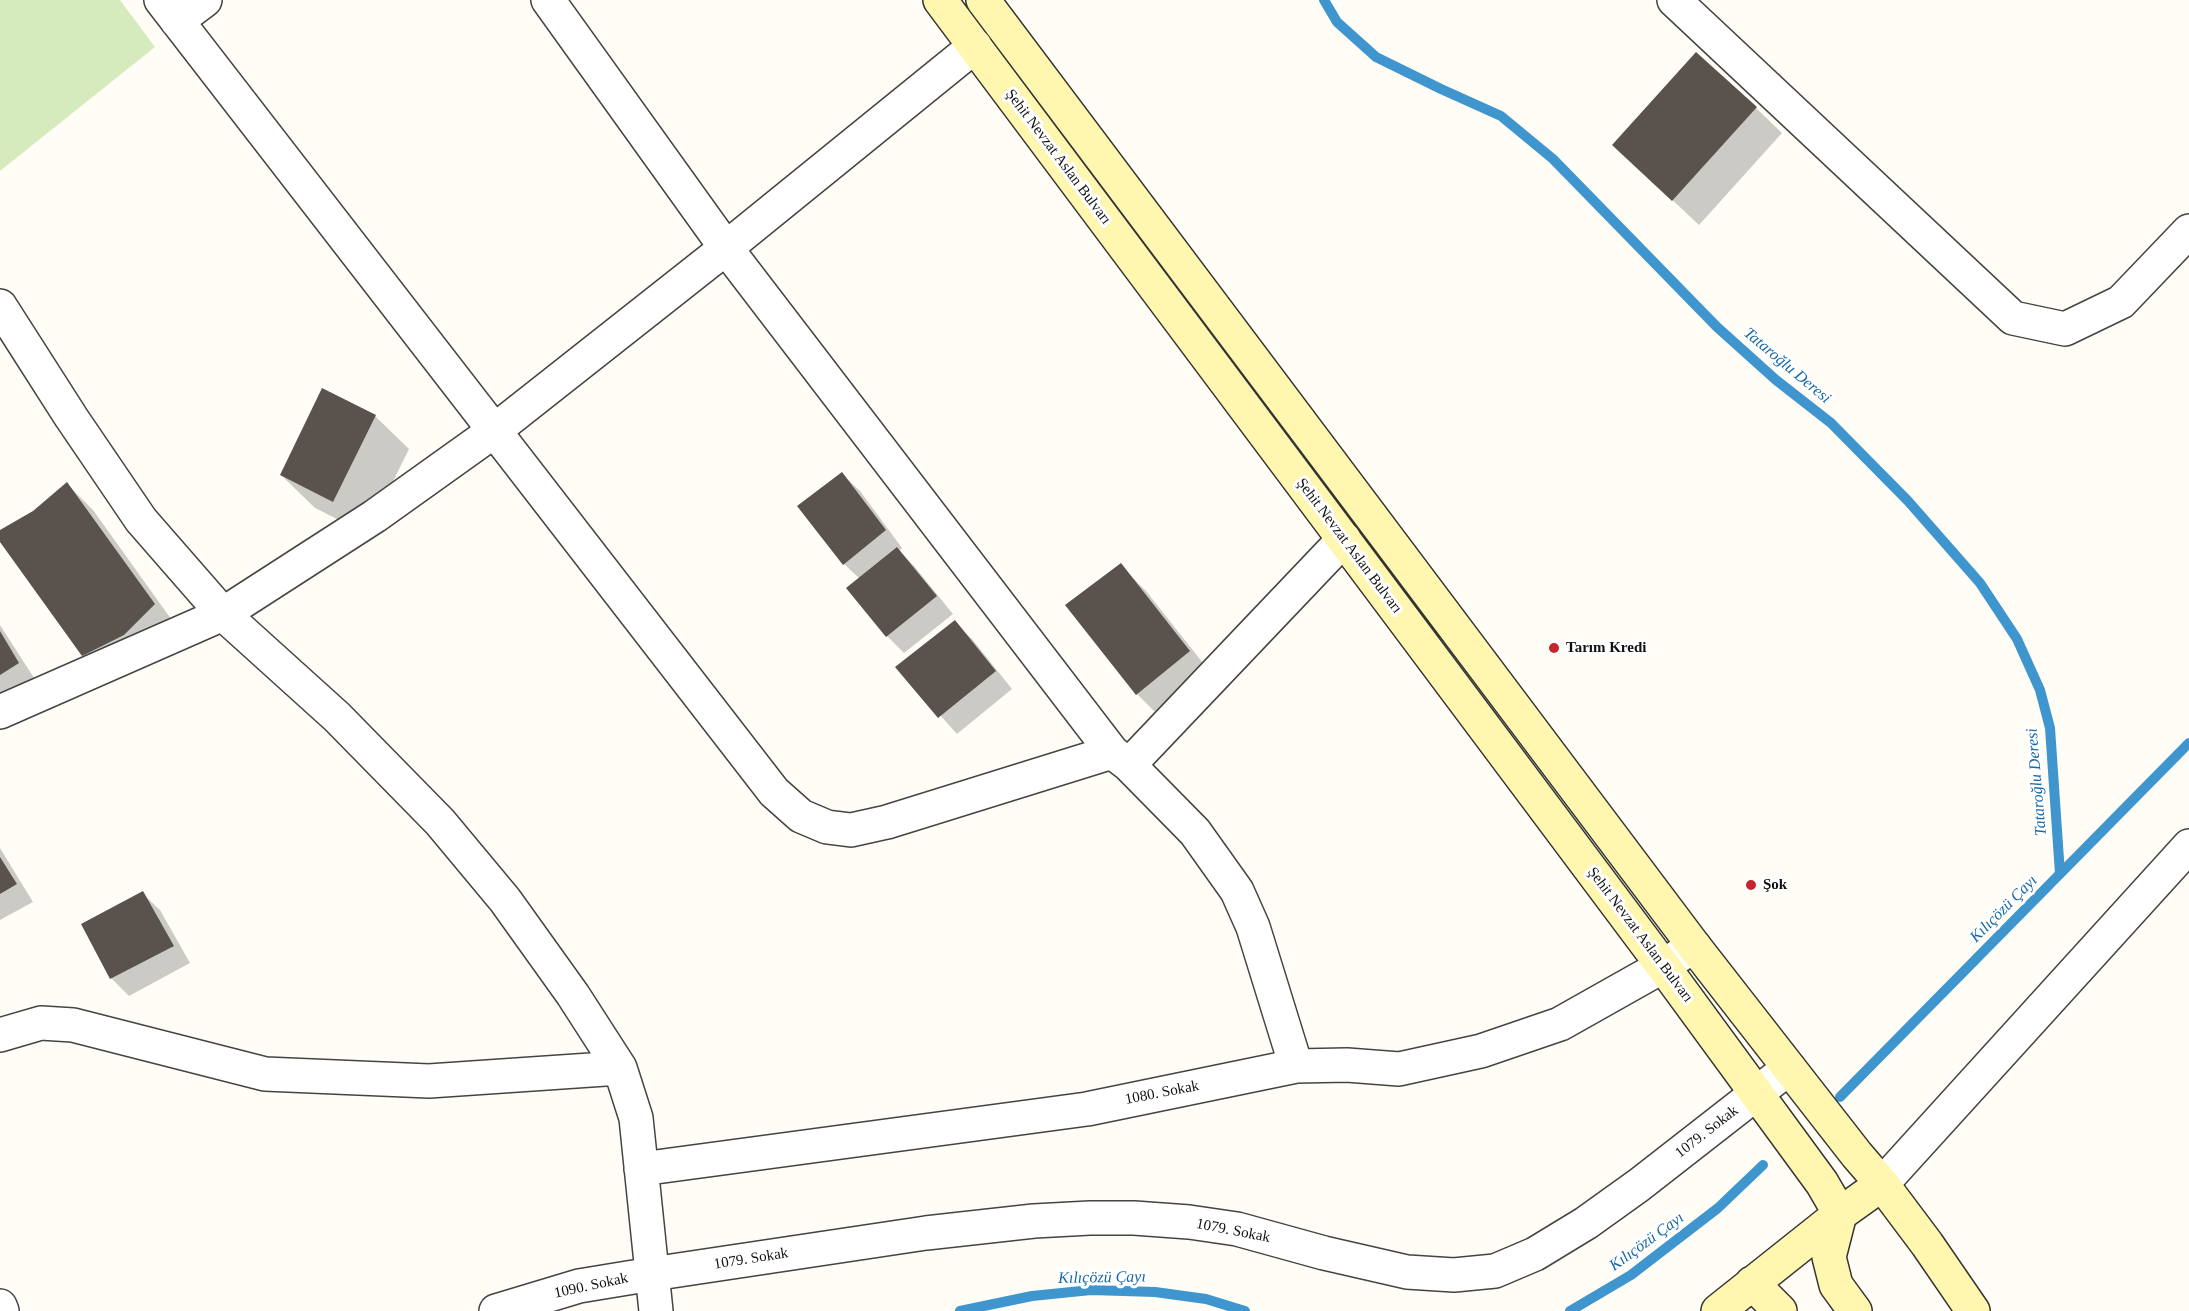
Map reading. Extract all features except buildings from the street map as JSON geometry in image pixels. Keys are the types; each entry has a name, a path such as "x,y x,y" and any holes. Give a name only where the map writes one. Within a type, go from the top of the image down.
{"main road":[{"name":"Şehit Nevzat Aslan Bulvarı","path":"940,0 1663,966 1822,1183 1840,1214"},
{"path":"983,0 1694,946 1882,1184 1973,1311"},
{"path":"1718,1311 1840,1214 1882,1184"},
{"path":"1840,1214 1829,1257 1836,1285 1855,1311"},
{"path":"1752,1283 1780,1311"}],"street":[{"path":"205,0 169,11 774,792 801,816 827,827 851,830 1120,759 1344,538"},
{"path":"548,0 726,248 1120,759 1195,832 1237,891 1253,927 1296,1066"},
{"path":"1674,0 2013,318 2065,329 2121,302 2189,231"},
{"path":"0,712 223,614 375,516 494,431 726,248 975,46"},
{"path":"0,306 141,520 223,614 337,717 440,822 505,900 573,995 620,1068 636,1118 656,1311"},
{"path":"1882,1184 2189,846"},
{"name":"1080. Sokak","path":"641,1169 1087,1108 1296,1066 1347,1065 1399,1069 1481,1051 1560,1024 1694,946"},
{"path":"0,1035 41,1023 73,1025 265,1074 429,1080 620,1068"},
{"name":"1079. Sokak","path":"652,1274 926,1233 1034,1221 1090,1218 1156,1220 1238,1229 1407,1272 1454,1275 1494,1270 1535,1254 1586,1223 1639,1185 1789,1068"},
{"name":"1090. Sokak","path":"496,1311 579,1286 652,1274"},
{"path":"0,1306 2,1311"}],"green space":[{"path":"0,0 120,0 155,47 0,171"}],"waterway":[{"name":"Tataroğlu Deresi","path":"1324,0 1337,22 1376,57 1501,116 1553,159 1717,327 1776,380 1831,423 1908,501 1980,583 2017,639 2040,690 2050,728 2060,874"},
{"name":"Kılıçözü Çayı","path":"1840,1097 2189,743"},
{"name":"Kılıçözü Çayı","path":"1570,1311 1631,1275 1718,1208 1763,1165"},
{"name":"Kılıçözü Çayı","path":"960,1311 1032,1296 1091,1290 1155,1292 1206,1299 1245,1311"}],"place":[{"name":"Tarım Kredi","path":"1554,648"},
{"name":"Şok","path":"1751,885"}]}
